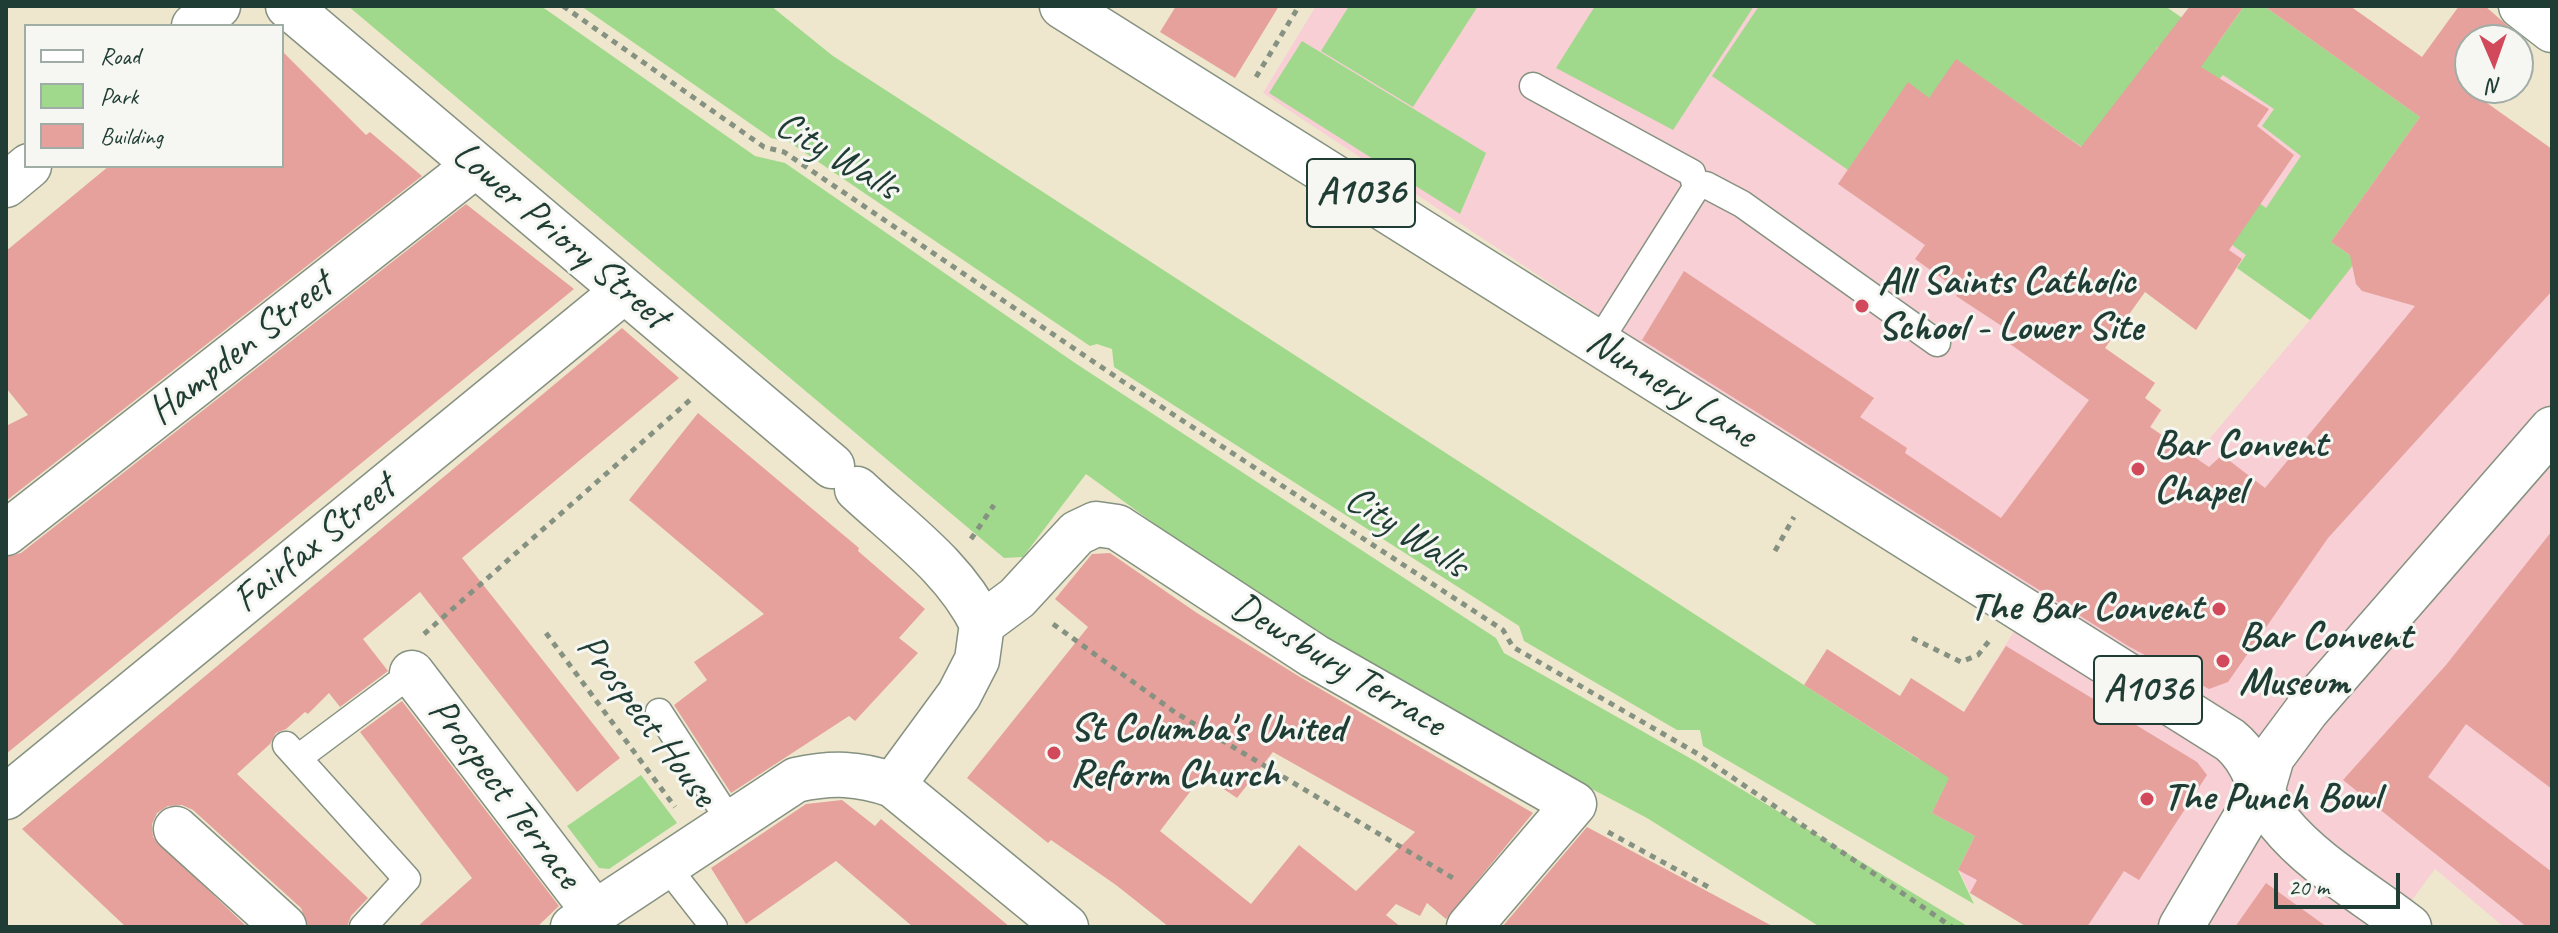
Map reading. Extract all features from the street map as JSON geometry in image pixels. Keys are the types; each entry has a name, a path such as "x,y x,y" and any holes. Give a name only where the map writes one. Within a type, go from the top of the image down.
{"street":[{"path":"196,24 218,6"},
{"name":"Lower Priory Street","path":"288,6 844,478 949,573 969,598 982,624"},
{"name":"Nunnery Lane","path":"1062,6 1889,529 2017,605 2230,740 2252,764 2263,788"},
{"path":"2521,6 2552,30"},
{"name":"Hampden Street","path":"6,533 476,165"},
{"path":"6,185 27,168"},
{"name":"Fairfax Street","path":"6,797 624,291"},
{"path":"2181,927 2263,788 2272,757 2298,720 2421,575 2552,429"},
{"name":"Dewsbury Terrace","path":"982,624 1017,598 1077,533 1096,524 1117,527 1314,656 1574,804 1569,810"},
{"path":"893,785 959,695 977,660 982,624"},
{"name":"Prospect Terrace","path":"413,658 585,921"},
{"path":"585,921 796,780 827,773 864,775 893,785 1066,927"},
{"name":"A1036","path":"2263,788 2267,802 2288,832 2409,927"},
{"path":"1481,914 1569,810"},
{"path":"176,829 284,927"}],"lane":[{"path":"1533,86 1692,173 1696,188"},
{"path":"1598,343 1696,188 1706,185 1742,204 1937,343"},
{"path":"363,927 407,879 292,751 413,658"},
{"path":"659,712 717,833"},
{"path":"667,867 714,927"}],"path":[{"name":"City Walls","path":"563,6 764,147 784,152 1111,374 1503,630 1513,647 1698,754 1952,927"},
{"path":"1234,114 1299,6"},
{"path":"413,658 721,373"},
{"path":"975,534 994,505"},
{"path":"1017,598 1176,713 1481,914"},
{"path":"1912,638 1961,662 1978,655 2017,605"},
{"name":"Prospect House","path":"546,633 717,833"},
{"path":"1569,810 1712,889"}],"shaded area":[{"path":"1316,6 2165,6 2218,43 2244,6 2264,6 2420,117 2552,173 2552,927 2504,927 2435,869 2392,927 2033,927 1970,893 1932,813 1932,762 2035,598 1843,477 1263,93","holes":["2237,268 2310,320 2194,457 2151,427 2162,410 2145,398 2155,383 2105,348 2153,280 2164,287 2155,299 2196,330"]}],"green space":[{"path":"348,6 541,6 755,156 785,163 1075,363 1496,638 1504,653 1695,761 1969,927 1820,927 1647,818 1331,652 1086,474 1023,557 1004,558"},
{"path":"581,6 771,6 833,56 1919,759 1955,767 1932,813 1975,836 1958,870 1974,904 1703,746 1700,730 1677,730 1524,641 1519,626 1114,367 1112,349 1097,344 1090,346 789,142 771,138"},
{"path":"1349,6 1478,6 1413,107 1321,51"},
{"path":"1595,6 1754,6 1673,130 1556,68"},
{"path":"1759,6 2165,6 2218,43 2244,6 2264,6 2420,117 2331,242 2357,260 2310,320 2237,268 2246,255 2209,228 2239,188 2266,208 2301,156 2262,126 2274,109 2223,75 2212,87 2157,47 2115,170 1956,60 1909,129 1886,114 1848,170 1712,76"},
{"path":"1302,41 1486,153 1460,214 1269,93"},
{"path":"641,775 677,823 609,869 599,868 567,826"}],"building":[{"path":"1176,6 1279,6 1235,78 1160,32"},
{"path":"2190,6 2244,6 2201,67 2269,109 2257,126 2294,155 2229,250 2242,259 2196,330 2145,292 2105,348 2155,383 2145,398 2161,410 2150,427 2209,467 2222,455 2265,488 2415,306 2362,291 2356,284 2350,255 2331,242 2420,117 2264,6 2350,6 2422,57 2459,6 2485,6 2506,24 2454,24 2454,104 2488,104 2552,149 2552,291 2328,538 2228,682 2209,689 2128,646 1642,340 1684,271 1874,398 1860,417 1907,448 1905,453 2001,518 2089,400 2010,344 2017,336 1956,296 1960,291 1915,259 1925,245 1838,184 1908,82 1929,98 1956,59 2081,147"},
{"path":"284,53 366,135 370,132 422,176 6,501 6,426 28,415 6,388 6,251 107,168 284,168"},
{"path":"466,204 574,289 6,754 6,557 21,553"},
{"path":"622,328 679,378 462,558 620,758 577,792 420,592 363,639 388,671 340,707 329,693 308,714 305,712 286,729 276,733 270,744 237,774 368,898 351,916 347,927 308,927 301,908 193,810 182,805 168,806 157,813 152,824 153,837 247,927 126,927 22,829"},
{"path":"698,413 859,548 858,551 925,609 899,638 918,653 855,721 849,716 731,793 674,705 707,680 694,662 764,614 629,500"},
{"path":"2552,531 2552,789 2466,724 2428,777 2552,872 2552,927 2527,927 2343,780 2446,665"},
{"path":"1110,553 1197,613 1300,677 1533,813 1446,919 1427,903 1420,916 1396,904 1386,915 1401,927 1169,927 1116,885 1051,840 1048,843 967,778 1088,627 1055,599 1092,554","holes":["1273,752 1415,832 1356,891 1299,845 1251,904 1160,831 1203,775 1237,798"]},
{"path":"2006,646 2197,762 2207,775 2139,880 2124,871 2087,927 2027,927 1970,893 1977,880 1958,870 1975,836 1932,813 1949,778 1804,685 1827,649 1900,696 1911,678 1964,712"},
{"path":"402,701 559,906 537,927 417,927 472,878 360,732"},
{"path":"842,800 875,826 881,819 1010,927 913,927 836,861 746,924 711,868 806,804"},
{"path":"1587,827 1774,927 1502,927"},
{"path":"2266,883 2327,927 2235,927"}],"place":[{"name":"All Saints Catholic School - Lower Site","path":"1862,306"},
{"name":"Bar Convent Chapel","path":"2138,469"},
{"name":"The Bar Convent","path":"2219,609"},
{"name":"Bar Convent Museum","path":"2223,661"},
{"name":"St Columba's United Reform Church","path":"1054,753"},
{"name":"The Punch Bowl","path":"2147,799"}]}
